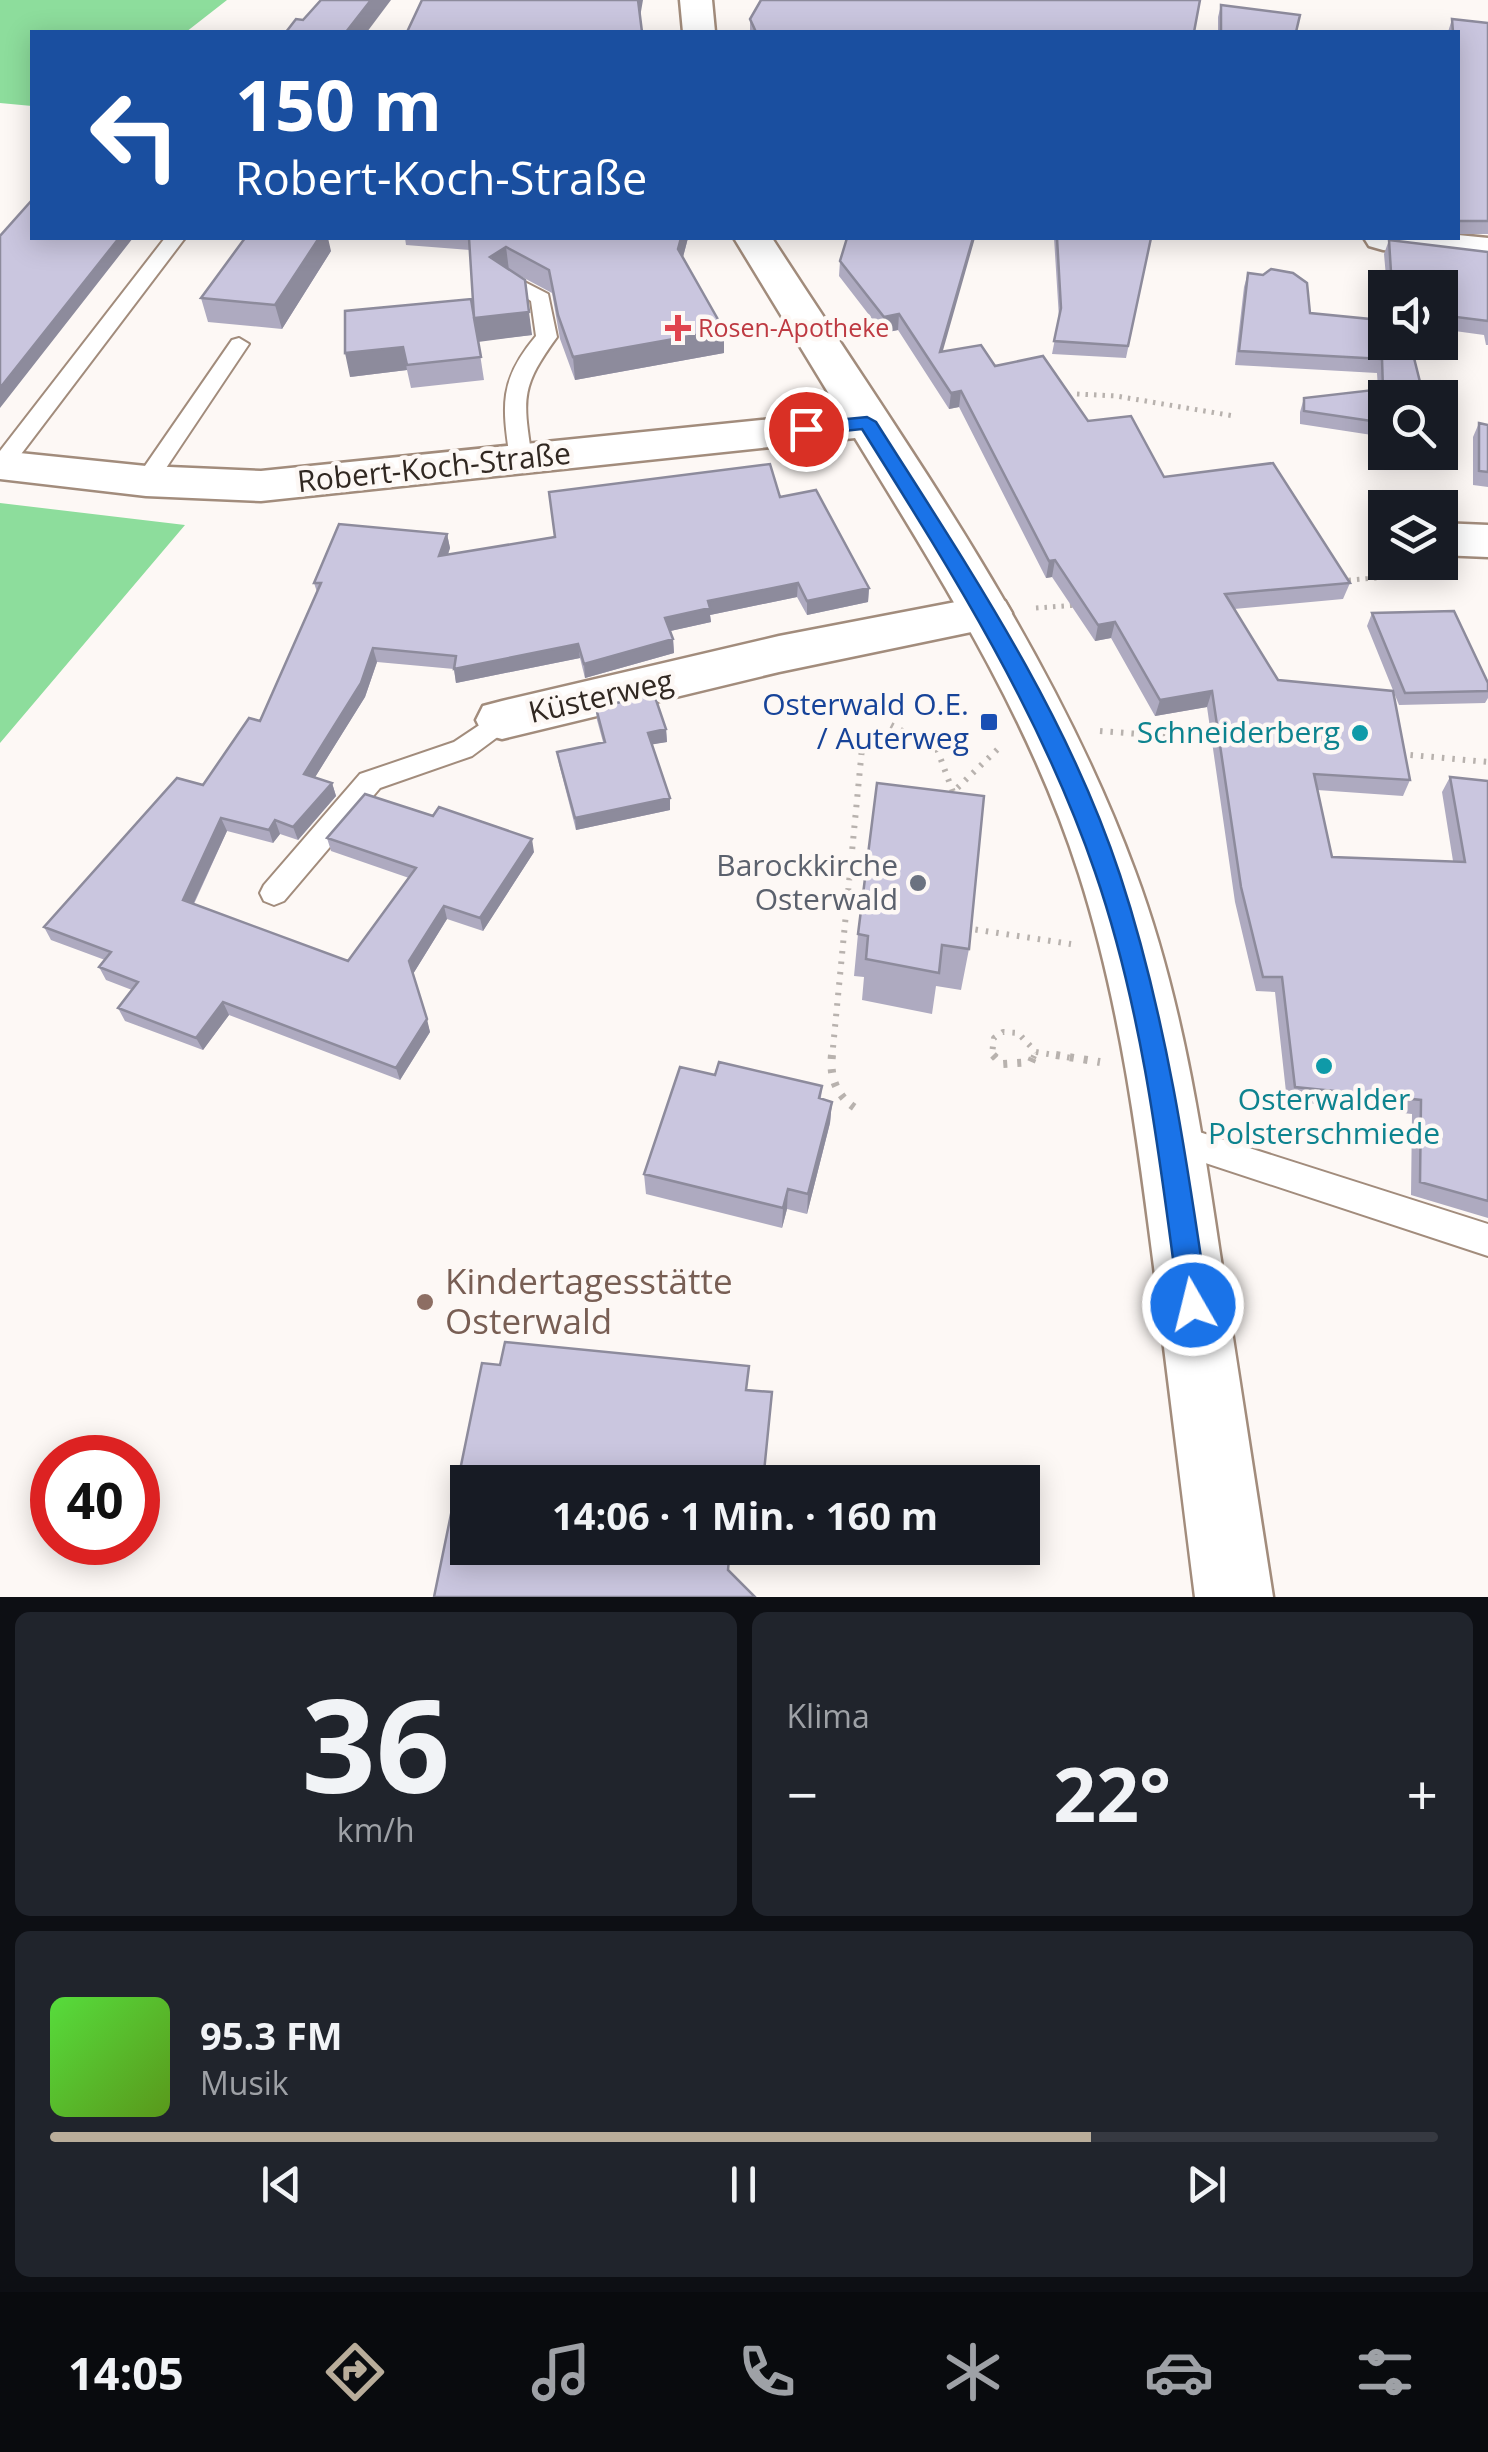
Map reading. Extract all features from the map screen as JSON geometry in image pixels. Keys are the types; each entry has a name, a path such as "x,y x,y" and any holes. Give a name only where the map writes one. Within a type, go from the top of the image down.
{"street":[{"path":"696,0 699,30"},
{"path":"755,240 987,613 1046,726 1107,872 1132,954 1170,1137 1234,1597"},
{"path":"1400,240 1488,250"},
{"name":"Robert-Koch-Straße","path":"0,465 146,481 261,486 867,422"},
{"path":"1458,549 1488,540"},
{"name":"Küsterweg","path":"502,720 778,654 987,613"}],"lane":[{"path":"0,465 173,240"},
{"path":"507,279 541,298 547,337 529,356 514,385 521,459"},
{"path":"146,481 239,344"},
{"name":"Küsterweg","path":"274,892 370,781 463,750 502,720"},
{"path":"1170,1137 1488,1240"}],"path":[{"path":"1077,394 1116,396 1234,416"},
{"path":"1335,581 1368,573"},
{"path":"987,613 1084,604"},
{"path":"891,726 937,749 953,792"},
{"path":"943,802 995,748 1046,726 1228,741"},
{"path":"862,1112 845,1103 830,1074 863,738"},
{"path":"1397,754 1488,762"},
{"path":"965,928 1132,954"},
{"path":"1036,1052 1031,1062 1002,1064 992,1054 994,1038 1004,1032 1018,1033 1036,1052 1156,1071"}],"green space":[{"path":"0,0 227,0 189,30 30,30 30,106 0,103"},
{"path":"0,503 185,525 0,743"}],"building":[{"path":"321,0 371,0 348,30 288,30 296,19 303,20"},
{"path":"422,0 638,0 642,30 408,30"},
{"path":"761,0 1200,0 1194,30 755,30 750,19"},
{"path":"1221,5 1300,15 1296,30 1221,30"},
{"path":"1452,19 1488,23 1488,221 1460,221 1460,30 1453,30"},
{"path":"30,202 30,240 117,240 0,388 0,236"},
{"path":"244,240 318,240 275,305 201,298"},
{"path":"469,240 680,240 678,249 724,330 573,357 558,315 549,270 506,247 490,257 525,280 529,312 474,318 481,357 407,365 403,347 345,353 345,311 471,299 474,317"},
{"path":"846,240 972,240 940,352 981,345 995,366 1043,356 1088,421 1131,416 1164,477 1273,463 1350,583 1225,594 1278,680 1393,691 1410,780 1314,774 1332,857 1465,862 1450,777 1488,781 1488,1201 1420,1182 1421,1100 1295,1087 1282,977 1263,977 1241,887 1212,691 1160,700 1115,622 1098,625 1055,560 1049,561 961,391 951,393 899,314 884,317 840,261"},
{"path":"1057,240 1151,240 1128,346 1054,341 1061,308"},
{"path":"1389,240 1488,252 1488,321 1458,317 1458,270 1391,270"},
{"path":"1271,269 1293,273 1307,283 1310,313 1368,319 1368,358 1239,351 1248,273 1263,275"},
{"path":"1382,360 1414,360 1420,380 1383,380"},
{"path":"1368,391 1368,420 1304,411 1304,398"},
{"path":"1479,423 1488,425 1488,472 1479,471"},
{"path":"770,464 780,497 816,490 869,588 807,601 798,583 708,601 710,608 665,618 673,639 584,664 578,644 454,669 456,656 373,648 361,683 304,774 332,783 293,827 275,820 269,830 221,818 183,900 348,961 416,868 327,838 365,794 433,816 439,807 532,839 480,918 444,906 409,961 427,1019 396,1068 223,1002 196,1038 118,1008 138,982 99,967 111,952 44,927 177,778 203,785 249,718 260,721 321,583 314,583 339,524 447,534 439,556 555,537 549,492"},
{"path":"1454,611 1488,683 1488,691 1405,693 1372,613"},
{"path":"654,694 666,729 648,733 670,798 575,818 557,752 605,742 596,708"},
{"name":"Barockkirche Osterwald","path":"877,783 984,796 969,949 942,945 939,973 866,959 868,936 858,934"},
{"path":"719,1062 822,1086 819,1098 832,1102 808,1194 788,1189 783,1208 644,1174 680,1067 715,1075"},
{"path":"505,1342 749,1366 746,1390 772,1392 765,1465 461,1465 482,1363 500,1365"},
{"path":"450,1519 450,1565 728,1565 728,1570 755,1597 434,1597"}],"place":[{"name":"Rosen-Apotheke","path":"678,328"},
{"name":"Osterwald O.E. / Auterweg","path":"989,722"},
{"name":"Schneiderberg","path":"1360,733"},
{"name":"Barockkirche Osterwald","path":"918,883"},
{"name":"Osterwalder Polsterschmiede","path":"1324,1066"},
{"name":"Kindertagesstätte Osterwald","path":"425,1302"}],"route":[{"path":"806,429 867,422 987,613 1046,726 1107,872 1144,1000 1170,1137 1193,1305"}]}
